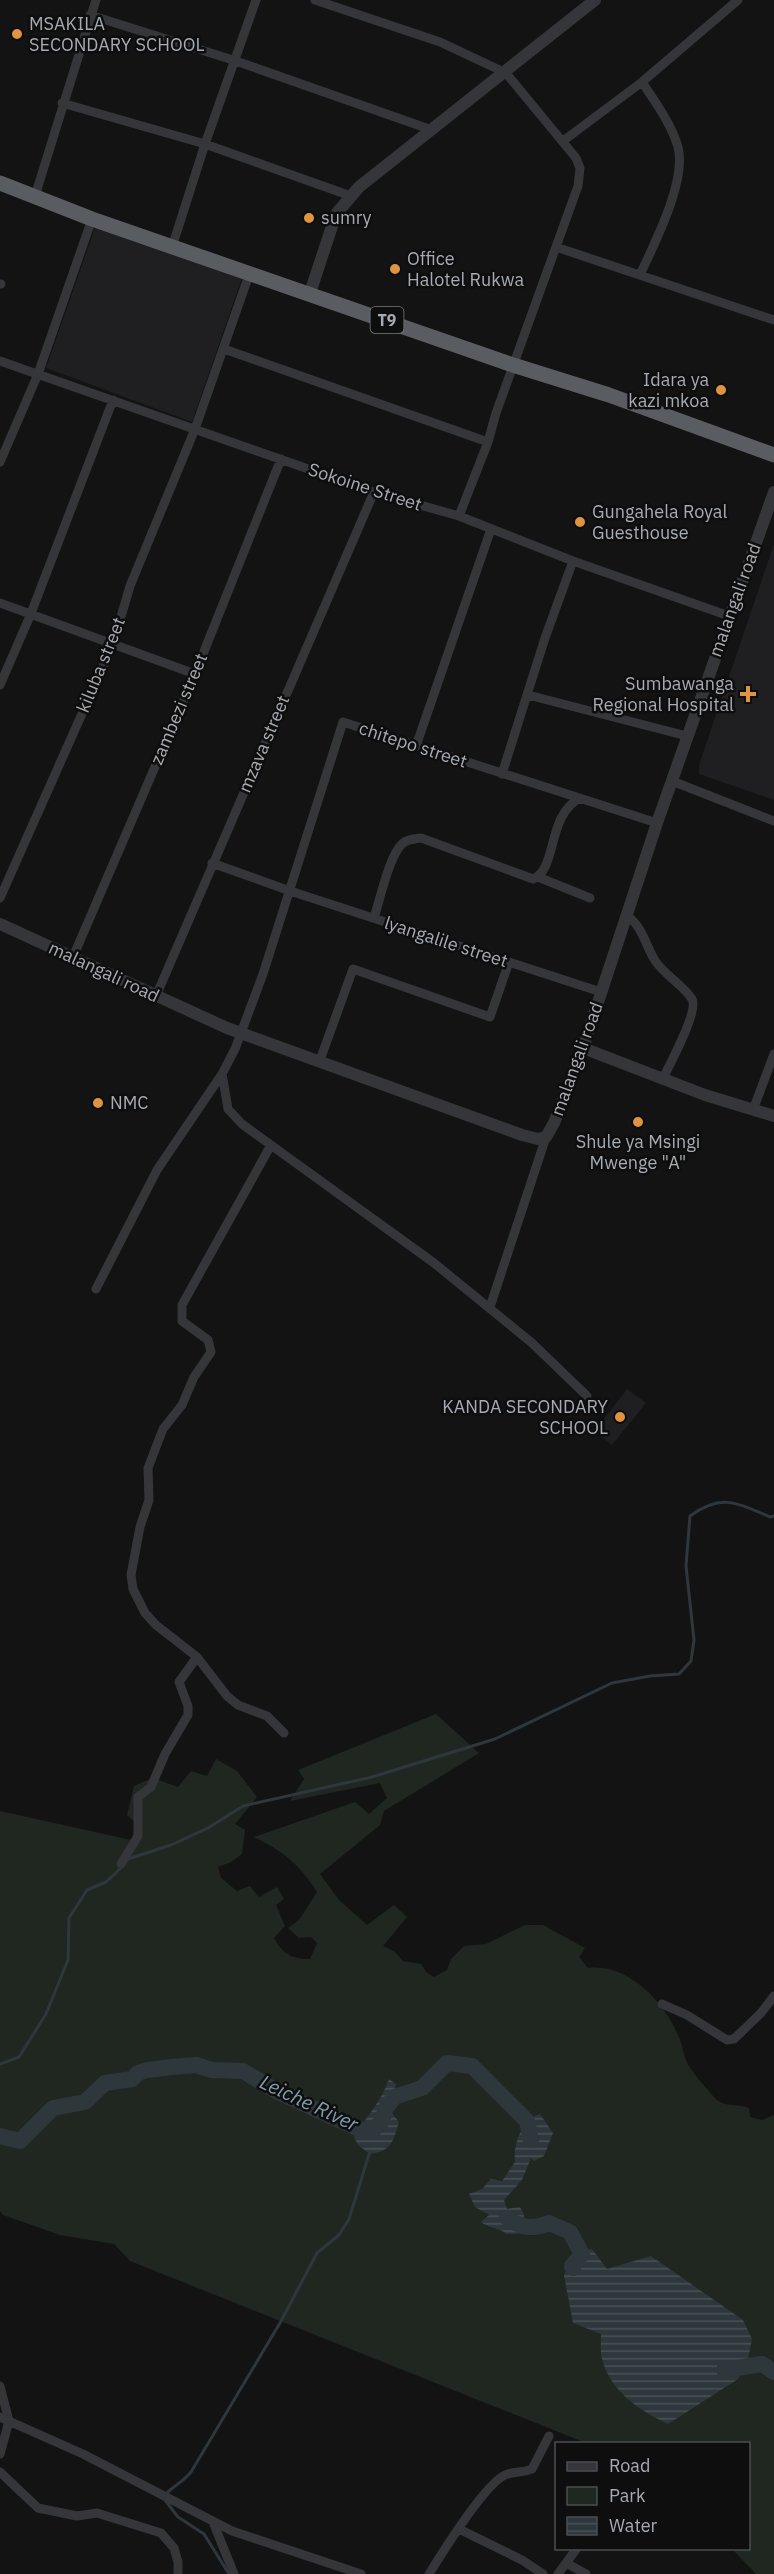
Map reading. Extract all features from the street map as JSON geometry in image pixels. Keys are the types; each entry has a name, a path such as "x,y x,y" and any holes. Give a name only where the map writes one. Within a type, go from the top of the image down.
{"highway":[{"name":"T9","path":"0,183 92,219 513,365 609,395 774,455"}],"street":[{"path":"35,196 62,103 96,0"},
{"path":"172,247 233,60 256,0"},
{"path":"315,0 440,42 506,73 563,141 580,168 578,186 513,365 488,442 459,516"},
{"path":"563,141 642,82 738,0"},
{"path":"310,293 336,214 359,187 506,73 588,1"},
{"path":"90,15 233,60 432,130"},
{"path":"640,275 672,197 679,159 678,148 670,127 642,82"},
{"path":"62,103 205,144 351,196"},
{"path":"0,462 38,374 92,219"},
{"path":"556,247 774,320"},
{"name":"kiluba street","path":"0,898 112,644 130,586 195,429 250,272"},
{"path":"224,349 488,442"},
{"name":"Sokoine Street","path":"0,361 374,492 459,516 573,561 729,616"},
{"path":"0,685 30,616 113,400"},
{"name":"zambezi street","path":"72,957 195,674 281,459"},
{"name":"mzava street","path":"156,996 374,492"},
{"name":"malangali road","path":"0,924 242,1033 522,1135 538,1139 546,1137 554,1123 584,1048 657,823 774,492"},
{"path":"416,746 491,529"},
{"path":"502,774 545,638 573,561"},
{"path":"0,603 30,616 195,674"},
{"path":"528,695 687,736"},
{"name":"chitepo street","path":"96,1289 157,1170 222,1074 242,1033 290,891 343,719 416,746 657,823"},
{"path":"672,781 774,821"},
{"path":"374,918 395,855 401,844 408,839 420,838 533,879 544,870 564,810 580,798"},
{"name":"lyangalile street","path":"212,863 290,891 601,992"},
{"path":"538,877 590,898"},
{"path":"627,916 638,926 664,972 691,997 694,1003 692,1015 662,1080"},
{"path":"320,1060 353,969 490,1017 509,962"},
{"path":"584,1048 662,1080 774,1116"},
{"path":"753,1110 774,1054"},
{"path":"222,1074 228,1109 242,1124 394,1232 490,1307 587,1396"},
{"path":"490,1307 546,1137"},
{"path":"271,1145 183,1305 182,1321 208,1340 211,1352 194,1377 182,1405 163,1429 148,1468 149,1500 140,1527 131,1575 133,1589 145,1613 167,1636 197,1657 227,1696 238,1705 267,1716 284,1733"},
{"path":"121,1864 138,1836 138,1797 152,1787 160,1764 188,1715 188,1706 179,1682 197,1657"},
{"path":"662,2004 687,2015 726,2040 734,2039 762,2013 774,1996"},
{"path":"0,2386 5,2419 0,2454"},
{"path":"5,2419 83,2454 250,2539 361,2574"},
{"path":"429,2574 459,2529 501,2478 532,2469 549,2436"},
{"path":"0,2472 38,2508 77,2516 97,2513 161,2533 174,2548 178,2574"},
{"path":"213,2522 234,2574"},
{"path":"459,2529 522,2560 543,2574"},
{"path":"558,2574 575,2550"},
{"path":"566,2562 586,2574"}],"shaded area":[{"path":"96,225 243,275 192,422 46,368"},
{"name":"Sumbawanga Regional Hospital","path":"774,544 774,800 699,774 699,765"},
{"name":"KANDA SECONDARY SCHOOL","path":"627,1389 646,1403 612,1445 595,1431"}],"green space":[{"path":"436,1714 479,1753 384,1811 380,1825 320,1874 339,1900 367,1925 394,1905 407,1917 383,1946 394,1951 403,1961 421,1964 427,1973 434,1977 447,1970 451,1959 464,1946 486,1944 525,1925 543,1925 585,1948 579,1957 588,1968 603,1968 617,1972 643,1987 654,1998 672,2022 689,2066 715,2098 727,2104 749,2108 750,2117 762,2120 774,2115 774,2574 756,2574 733,2550 750,2550 750,2442 583,2442 130,2261 114,2244 60,2235 3,2215 0,2211 0,1811 131,1840 137,1824 127,1815 134,1786 153,1778 178,1787 191,1771 207,1776 216,1759 237,1771 257,1797 235,1824 245,1830 242,1854 218,1867 221,1878 237,1891 250,1886 259,1897 277,1887 284,1899 276,1905 285,1926 274,1938 289,1954 298,1958 310,1959 317,1943 311,1937 299,1938 288,1928 299,1920 317,1892 290,1860 273,1847 254,1837 355,1802 369,1814 387,1798 380,1783 290,1801 304,1779 298,1770"}],"water":[{"path":"389,2079 396,2084 391,2112 399,2122 395,2135 387,2148 370,2154 358,2145 354,2137 378,2102"},
{"path":"540,2114 553,2133 544,2156 534,2161 531,2158 522,2180 504,2200 507,2209 520,2207 524,2214 523,2225 532,2233 507,2234 481,2222 489,2215 475,2207 469,2194 482,2189 491,2179 502,2181 515,2162 520,2133 528,2121"},
{"path":"592,2249 607,2269 651,2256 743,2320 752,2339 748,2360 738,2379 668,2424 647,2413 628,2399 612,2381 606,2370 601,2356 601,2334 573,2323 564,2275 574,2253"}],"waterway":[{"path":"128,1859 171,1845 208,1828 243,1806 372,1777 495,1739 612,1683 650,1676 679,1674 691,1661 694,1640 686,1566 690,1516 711,1504 721,1503 739,1504 770,1517 774,1516"},
{"path":"0,2064 19,2057 46,2014 68,1960 69,1918 87,1890 106,1882 122,1867"},
{"name":"Leiche River","path":"0,2136 20,2141 53,2108 85,2102 105,2083 132,2079 138,2073 147,2070 196,2065 212,2070 243,2071 278,2092 359,2129 371,2132 382,2121 386,2108 394,2097 422,2088 447,2063 472,2066 527,2121 531,2140"},
{"path":"165,2495 191,2472 280,2323 317,2253 339,2235 349,2219 370,2151"},
{"name":"Leiche River","path":"507,2218 522,2226 537,2227 549,2223 570,2232 582,2254 572,2266 573,2268"},
{"name":"Leiche River","path":"724,2370 762,2364 774,2372"},
{"path":"165,2500 178,2517 204,2534 229,2574"}],"place":[{"name":"MSAKILA SECONDARY SCHOOL","path":"17,34"},
{"name":"sumry","path":"309,218"},
{"name":"Office Halotel Rukwa","path":"395,269"},
{"name":"Idara ya kazi mkoa","path":"721,390"},
{"name":"Gungahela Royal Guesthouse","path":"580,522"},
{"name":"Sumbawanga Regional Hospital","path":"748,694"},
{"name":"NMC","path":"98,1103"},
{"name":"Shule ya Msingi Mwenge \"A\"","path":"638,1122"},
{"name":"KANDA SECONDARY SCHOOL","path":"620,1417"}]}
